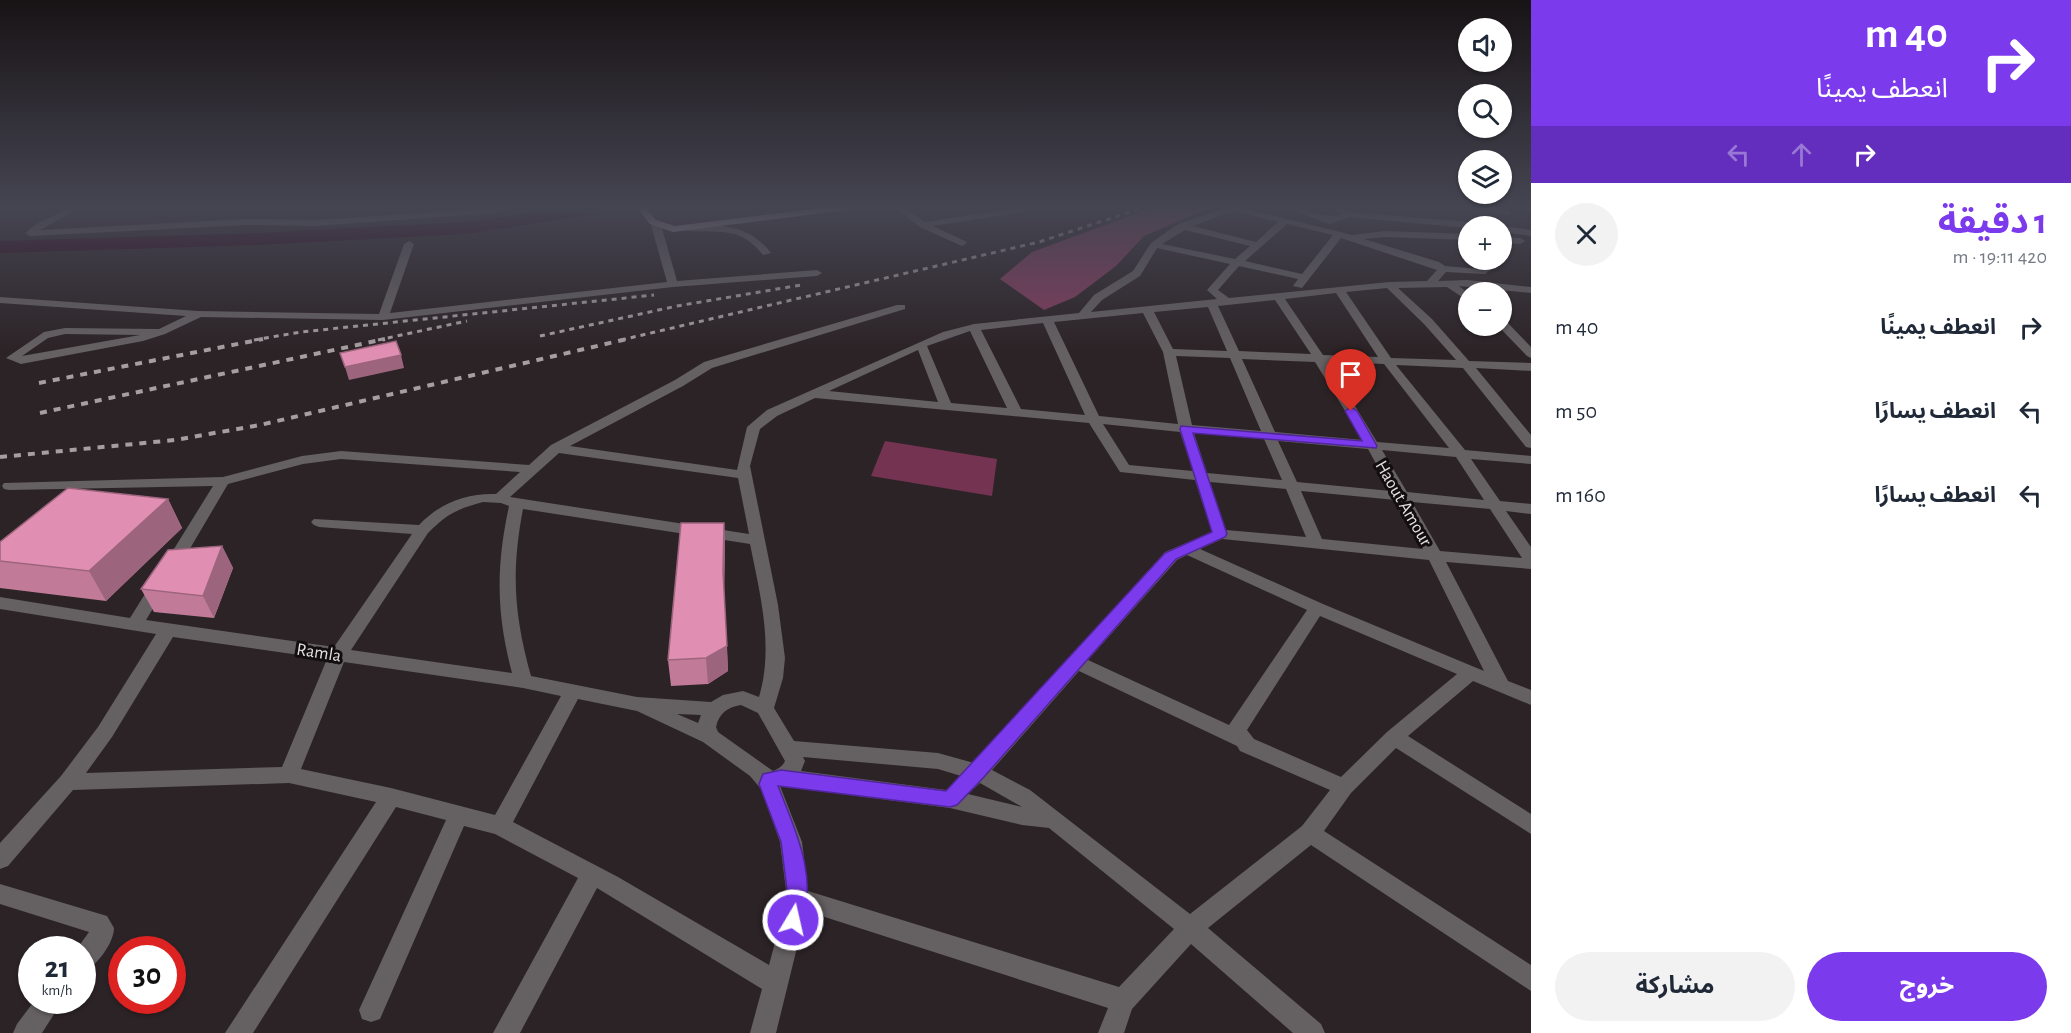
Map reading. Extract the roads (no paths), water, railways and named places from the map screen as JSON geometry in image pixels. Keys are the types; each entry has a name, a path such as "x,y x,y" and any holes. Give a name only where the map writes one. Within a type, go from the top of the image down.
{"street":[{"path":"383,317 405,255"},
{"path":"665,255 674,284"},
{"path":"1083,316 1092,301 1137,274 1148,255"},
{"path":"1202,255 1304,277"},
{"path":"1227,302 1212,290 1246,255"},
{"path":"1285,296 1325,255"},
{"path":"1406,255 1435,264 1443,269 1480,272 1485,270"},
{"path":"1431,282 1443,269"},
{"path":"0,300 198,314 383,317 674,284 817,273"},
{"path":"765,708 774,678 776,658 770,605 744,475 746,450 754,427 772,413 880,365 921,344 974,327 1431,282 1531,290"},
{"path":"1447,282 1458,290"},
{"path":"1389,285 1428,321 1531,444"},
{"path":"1339,290 1387,361 1460,453 1531,559"},
{"name":"Haout Amour","path":"1285,296 1436,557 1474,637 1501,685"},
{"path":"1212,304 1316,542"},
{"path":"523,681 508,613 507,586 512,525 508,502 533,469 556,448 679,383 708,365 901,307"},
{"path":"1148,310 1168,352 1186,429 1220,534"},
{"path":"160,332 65,331 44,335 12,358 21,360 139,339 160,332 198,314"},
{"path":"1047,320 1095,422 1122,467 1531,509"},
{"path":"974,327 1016,413"},
{"path":"1512,334 1531,354"},
{"path":"921,344 946,405"},
{"path":"1168,352 1531,367"},
{"path":"812,394 946,405 1095,422 1531,460"},
{"path":"556,448 744,475"},
{"path":"9,486 174,484 223,481 302,460 341,455 533,469"},
{"path":"136,624 223,481"},
{"path":"289,775 338,655 423,530 436,516 453,505 483,498 757,540"},
{"path":"319,522 423,530"},
{"path":"950,800 1170,556 1185,548 1220,534 1316,542 1436,557 1531,564"},
{"path":"1185,548 1317,608 1531,698"},
{"name":"Ramla","path":"0,603 168,630 523,681 637,704"},
{"path":"1242,740 1236,727 1317,608"},
{"path":"0,858 68,782 105,732 168,630"},
{"path":"1076,662 1344,787"},
{"path":"1111,1033 1123,1001 1189,930 1311,833 1344,787 1394,737 1471,674"},
{"path":"500,826 574,690"},
{"path":"637,704 713,708 722,703 743,698 765,708 795,761 795,765 769,778"},
{"path":"637,704 710,737 769,778 950,800 1022,816 1055,820"},
{"path":"710,737 706,727 713,708"},
{"path":"1394,737 1531,825"},
{"path":"788,748 938,761 978,771 1023,796 1055,820 1168,909 1189,930 1244,973 1312,1033"},
{"path":"68,782 289,775 459,814 500,826 592,876 776,983"},
{"path":"763,1033 798,898 790,842 769,778"},
{"path":"238,1033 391,797"},
{"path":"371,1010 459,814"},
{"path":"1311,833 1531,979"},
{"path":"506,1033 592,876"},
{"path":"0,894 99,924 102,934 96,942"},
{"path":"798,898 1123,1001"},
{"path":"26,1033 40,1014"}],"railway":[{"path":"621,340 983,255"},
{"path":"540,336 677,306 801,285"},
{"path":"254,340 301,332 654,295"},
{"path":"378,340 467,321"},
{"path":"39,383 263,339"},
{"path":"40,413 385,339"},
{"path":"0,457 175,440 260,425 627,339"}]}
